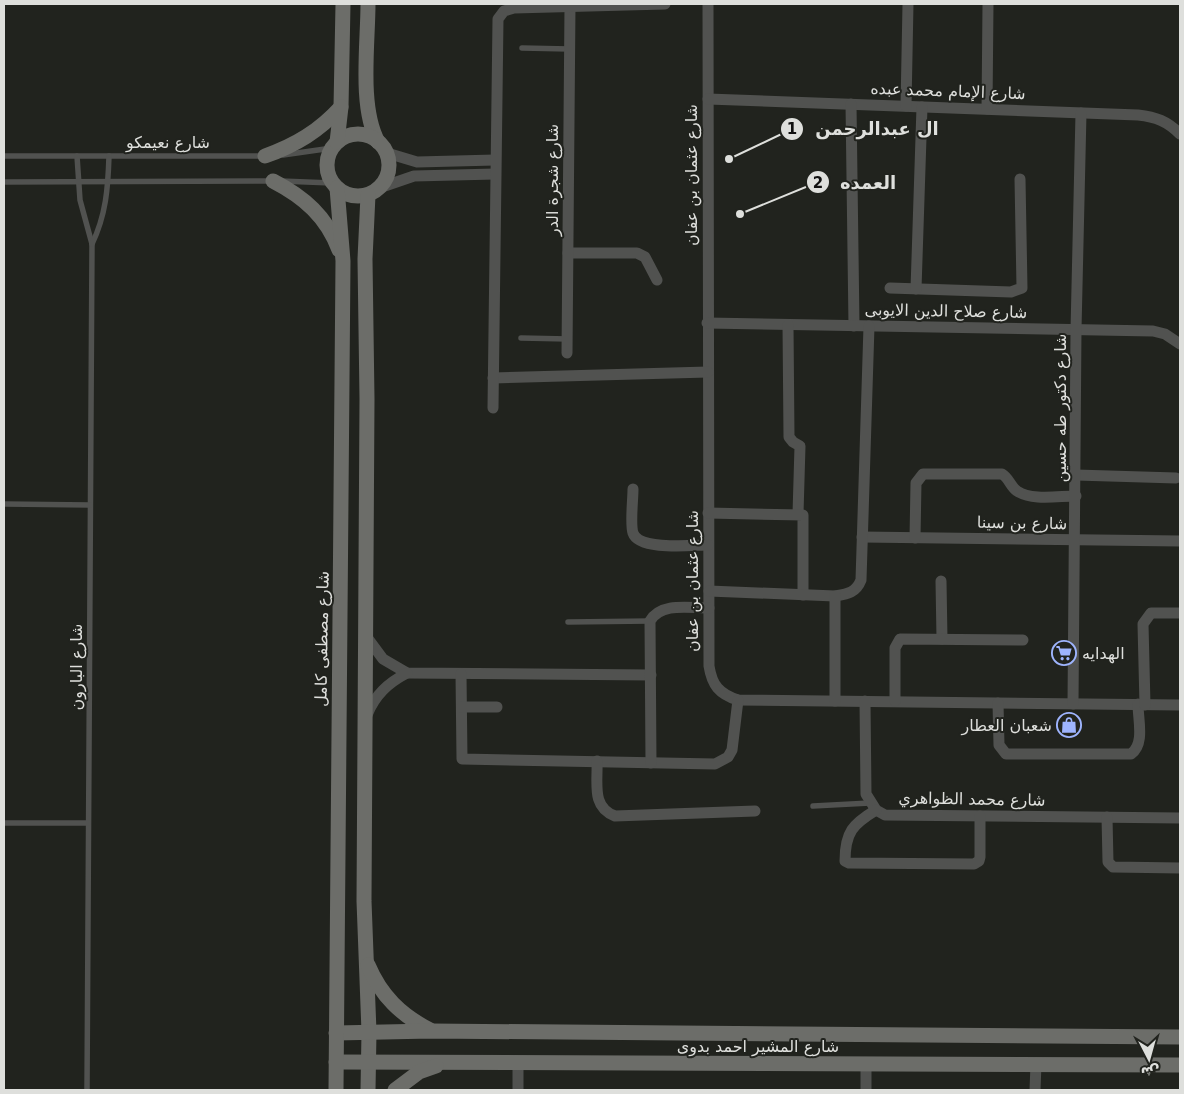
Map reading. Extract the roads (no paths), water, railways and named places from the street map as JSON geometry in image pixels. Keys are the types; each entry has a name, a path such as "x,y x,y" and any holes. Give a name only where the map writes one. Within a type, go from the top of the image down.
{"street":[{"path":"343,4 342,103 335,145 327,162 327,169 335,186 355,196 373,192 414,176 495,174"},
{"path":"368,4 368,119 389,161 388,176 373,192 365,243 367,399 365,954 369,1032 368,1090"},
{"path":"493,408 495,160 498,19 500,14 509,9 665,4"},
{"name":"شارع عثمان بن عفان","path":"708,4 708,545 711,678 716,689 726,696 738,700 1180,705"},
{"path":"906,106 908,4"},
{"path":"987,109 988,4"},
{"name":"شارع شجرة الدر","path":"567,353 570,6"},
{"path":"265,156 286,149 307,138 342,103 355,104 367,98"},
{"name":"شارع الإمام محمد عبده","path":"708,99 1081,112 1156,117 1170,124 1180,134"},
{"path":"851,104 854,326"},
{"path":"916,289 922,107"},
{"name":"شارع دكتور طه حسين","path":"1073,704 1076,330 1081,112"},
{"path":"335,145 353,135 362,135 382,147 417,162 495,160"},
{"path":"890,288 1011,292 1022,288 1020,179"},
{"path":"273,181 293,191 315,210 335,240 343,261"},
{"name":"شارع مصطفى كامل","path":"335,186 343,261 336,1090"},
{"path":"342,242 344,238 354,233 363,238 365,243"},
{"path":"568,254 637,253 645,257 657,280"},
{"name":"شارع صلاح الدين الايوبى","path":"707,323 1153,331 1165,334 1180,344"},
{"path":"788,325 789,437 800,446 798,514"},
{"path":"709,591 835,596 849,594 858,588 861,580 869,326"},
{"path":"493,378 708,372"},
{"path":"915,538 916,483 923,474 1002,474 1013,488 1028,496 1076,496"},
{"path":"1076,475 1176,478"},
{"path":"632,489 633,533 637,539 647,545 708,545"},
{"path":"708,513 803,515 803,595"},
{"name":"شارع بن سينا","path":"862,537 1180,541"},
{"path":"942,581 942,639"},
{"path":"835,596 835,701"},
{"path":"652,763 650,621 654,614 661,609 709,608"},
{"path":"998,703 999,745 1006,754 1131,754 1137,749 1139,743 1144,624 1147,616 1152,613 1180,613"},
{"path":"365,635 383,659 407,673"},
{"path":"895,701 896,642 900,639 1023,640"},
{"path":"365,718 377,696 395,679 407,673 651,676"},
{"path":"461,674 462,758 715,764 722,762 732,750 738,700"},
{"path":"865,701 865,785 873,807 854,826 849,834 845,861 849,863 974,864 979,861 980,857 980,816"},
{"path":"462,707 497,707"},
{"path":"597,762 599,805 605,812 615,816 755,811"},
{"name":"شارع محمد الظواهري","path":"873,807 885,815 1180,818"},
{"path":"1107,817 1108,862 1113,867 1180,868"},
{"path":"365,954 374,978 384,995 403,1014 431,1031"},
{"name":"شارع المشير احمد بدوى","path":"336,1032 431,1031 1180,1037"},
{"name":"شارع المشير احمد بدوى","path":"336,1062 1180,1065"},
{"path":"395,1090 419,1072 447,1062"},
{"path":"518,1063 518,1090"},
{"path":"866,1064 866,1090"},
{"path":"1036,1064 1036,1090"}],"lane":[{"path":"522,48 569,48"},
{"name":"شارع نعيمكو","path":"4,154 265,156 335,145"},
{"name":"شارع البارون","path":"76,156 76,181 83,215 92,244 87,1090"},
{"name":"شارع البارون","path":"92,244 104,216 109,156"},
{"path":"4,182 273,181 335,186"},
{"path":"521,338 568,339"},
{"path":"4,504 90,504"},
{"path":"568,622 650,621"},
{"path":"814,806 873,807"},
{"path":"4,823 88,823"}],"place":[{"name":"ال عبدالرحمن","path":"729,159"},
{"name":"العمده","path":"740,214"},
{"name":"الهدايه","path":"1064,653"},
{"name":"شعبان العطار","path":"1069,725"}]}
